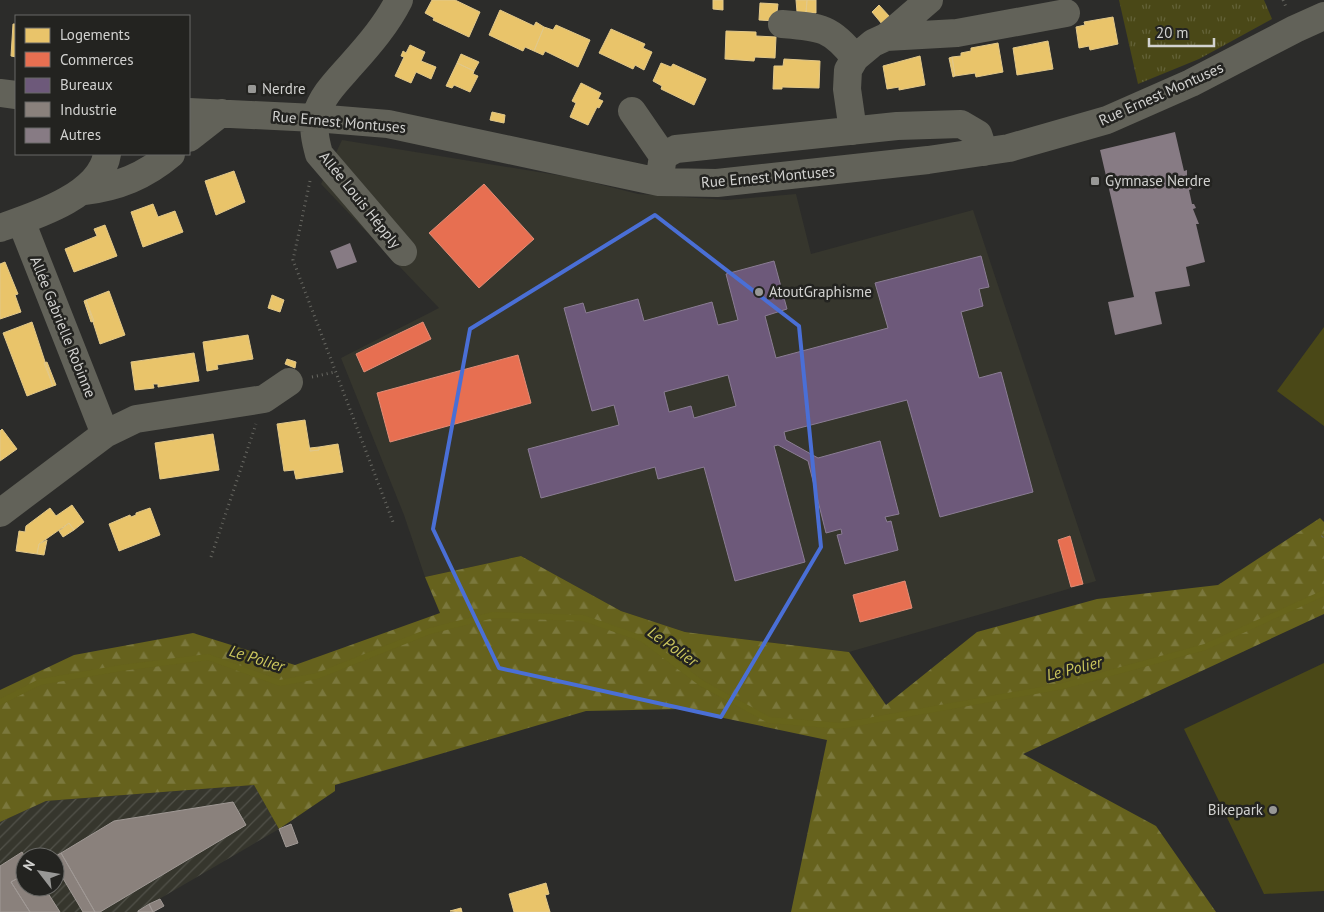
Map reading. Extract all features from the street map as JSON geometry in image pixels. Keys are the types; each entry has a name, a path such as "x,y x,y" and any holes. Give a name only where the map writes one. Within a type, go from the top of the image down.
{"street":[{"path":"315,118 324,96 367,47 392,13 399,0"},
{"path":"854,131 846,89 848,70 855,58 873,43 886,37 929,0"},
{"path":"886,37 957,33 1066,13"},
{"name":"Rue Ernest Montuses","path":"190,112 315,118 388,124 661,169 717,183 861,168 1009,148 1107,120 1191,83 1324,16"},
{"path":"782,24 817,27 840,39 855,58"},
{"path":"0,93 15,95"},
{"path":"632,110 661,169 676,149 854,131 962,124 978,134 984,152"},
{"path":"190,137 221,113"},
{"name":"Allée Louis Hépply","path":"315,118 316,141 319,154 403,252"},
{"path":"11,225 84,191 113,164 146,155"},
{"path":"113,164 142,176 170,155"},
{"name":"Allée Gabrielle Robinne","path":"11,225 105,434"},
{"path":"0,513 105,434 136,419 264,399 289,382"}],"path":[{"path":"319,154 311,175 293,260 393,522"},
{"path":"211,557 264,399"}],"highlighted area":[{"path":"655,215 799,326 821,547 721,717 499,668 433,529 470,329"}],"shaded area":[{"path":"342,140 575,178 638,194 727,200 796,194 811,254 973,210 1096,581 849,652 685,632 621,611 521,556 425,577 404,515 341,358 439,308 321,184"},
{"path":"254,785 279,829 137,912 0,912 0,822 46,801"}],"green space":[{"path":"1119,0 1264,0 1272,19 1199,59 1138,84"},
{"path":"1324,327 1324,426 1277,391"},
{"path":"1320,518 1324,522 1324,614 1023,754 1156,826 1216,912 791,912 827,740 681,709 586,711 335,785 335,791 279,829 254,785 46,801 0,822 0,690 74,655 193,633 295,665 440,613 425,577 521,556 621,611 685,632 849,652 886,705 977,632 1097,599 1218,585"},
{"name":"Bikepark","path":"1324,663 1324,891 1264,894 1184,729"}],"building: Logements":[{"path":"432,0 455,0 480,12 469,37 433,20 434,18 425,13"},
{"path":"713,0 723,0 723,10 713,9"},
{"path":"796,0 807,0 806,13 797,12"},
{"path":"807,0 816,0 816,13 806,13"},
{"path":"760,3 778,4 776,21 759,20"},
{"path":"879,5 890,17 882,24 872,12"},
{"path":"500,10 534,26 536,22 544,27 534,51 525,47 523,51 489,35"},
{"path":"1113,17 1118,44 1090,50 1089,46 1079,48 1076,27 1085,25 1084,22"},
{"path":"13,24 15,24 15,57 11,56"},
{"path":"556,25 590,40 578,67 545,51 543,55 534,51 544,27 553,30"},
{"path":"611,29 645,44 643,48 652,52 644,70 635,65 633,69 599,53"},
{"path":"726,31 756,32 756,36 776,37 775,58 755,57 754,61 725,59"},
{"path":"1048,41 1053,69 1017,75 1013,48"},
{"path":"998,43 1003,72 976,77 975,73 955,76 952,57 961,56 961,53 971,51 971,48"},
{"path":"410,45 425,52 421,61 436,67 431,79 416,72 411,83 395,76 404,57 401,56 403,51 406,53"},
{"path":"461,54 479,62 474,71 457,63"},
{"path":"920,56 925,85 899,90 899,87 887,89 883,66"},
{"path":"952,57 955,76 953,77 949,58"},
{"path":"784,59 820,61 819,88 782,87 782,89 773,89 774,66 783,66"},
{"path":"457,63 474,71 473,74 478,76 470,92 454,85 452,88 446,86"},
{"path":"661,63 671,67 673,64 706,79 694,105 661,89 662,86 653,81"},
{"path":"581,83 601,93 598,99 603,101 599,108 597,107 588,125 570,117 576,103 572,101"},
{"path":"492,112 505,115 504,123 490,120"},
{"path":"234,171 245,202 216,215 205,181"},
{"path":"153,204 158,217 175,211 183,232 143,247 131,212"},
{"path":"105,225 117,256 74,272 65,249 97,236 94,229"},
{"path":"5,262 18,294 15,295 21,312 0,319 0,264"},
{"path":"109,291 125,335 100,344 86,300"},
{"path":"272,295 284,300 280,312 268,308"},
{"path":"86,300 94,321 91,322 84,301"},
{"path":"32,322 53,386 27,396 3,333"},
{"path":"248,335 253,359 217,365 218,369 207,371 203,342"},
{"path":"194,353 199,381 158,387 158,384 153,384 154,388 135,390 131,362"},
{"path":"287,359 296,362 295,368 285,364"},
{"path":"47,362 56,385 53,386 44,363"},
{"path":"305,420 310,451 319,450 319,447 338,444 343,472 296,479 294,470 284,471 277,424"},
{"path":"2,429 17,449 0,461 0,431"},
{"path":"213,434 219,470 160,479 155,443"},
{"path":"319,447 319,450 310,451 310,448"},
{"path":"72,505 84,522 74,530 69,523 39,544 37,554 16,551 19,531 25,532 26,526 50,508 56,516"},
{"path":"150,508 160,535 119,551 109,524"},
{"path":"69,523 74,530 63,537 59,531"},
{"path":"47,540 44,555 37,554 39,544"},
{"path":"546,883 549,894 545,895 550,912 514,912 509,894"},
{"path":"461,908 462,912 450,911"}],"building: Commerces":[{"path":"484,184 534,239 479,288 429,233"},
{"path":"423,322 431,339 364,372 356,354"},
{"path":"518,355 531,403 390,442 377,393"},
{"path":"1070,536 1083,584 1071,587 1058,540"},
{"path":"905,581 912,608 860,622 853,595"}],"building: Bureaux":[{"path":"981,256 989,287 979,289 983,306 961,312 979,378 1001,372 1033,492 940,517 907,400 784,432 786,440 818,458 880,441 899,514 885,517 887,522 891,521 898,550 845,564 837,535 842,534 841,529 826,533 808,461 778,445 774,446 805,562 735,581 704,467 658,479 655,467 541,498 528,449 619,425 614,405 592,411 564,308 583,303 586,313 638,299 644,321 712,302 718,325 738,320 726,274 774,261 787,309 765,316 776,358 888,328 875,283","holes":["728,375 736,406 694,418 691,406 669,412 664,392"]}],"building: Industrie":[{"path":"233,802 246,825 100,912 95,912 65,860 65,851 114,821"},
{"path":"291,824 298,843 286,847 279,829"},
{"path":"15,856 15,880 11,882 15,888 15,897 20,897 30,912 0,912 0,866"},
{"path":"65,860 95,912 83,912 65,882"},
{"path":"15,880 15,888 11,882"},
{"path":"20,897 50,897 60,912 30,912"},
{"path":"160,899 164,906 153,912 149,904"},
{"path":"149,904 153,912 138,912 138,911"}],"building: Autres":[{"path":"1175,132 1184,171 1187,170 1187,184 1190,184 1192,189 1189,190 1192,204 1196,208 1193,209 1199,224 1196,224 1205,262 1186,267 1190,286 1155,292 1162,324 1115,335 1108,302 1134,297 1100,150"},
{"path":"350,243 357,262 337,269 330,251"}],"waterway":[{"name":"Le Polier","path":"0,702 40,682 121,668 208,657 280,683 317,676 430,631 493,615 583,618 643,639 701,683 769,720 840,726 1063,686 1205,647 1324,593"}],"place":[{"name":"Nerdre","path":"252,89"},
{"name":"Gymnase Nerdre","path":"1095,181"},
{"name":"AtoutGraphisme","path":"759,292"},
{"name":"Bikepark","path":"1273,810"}]}
